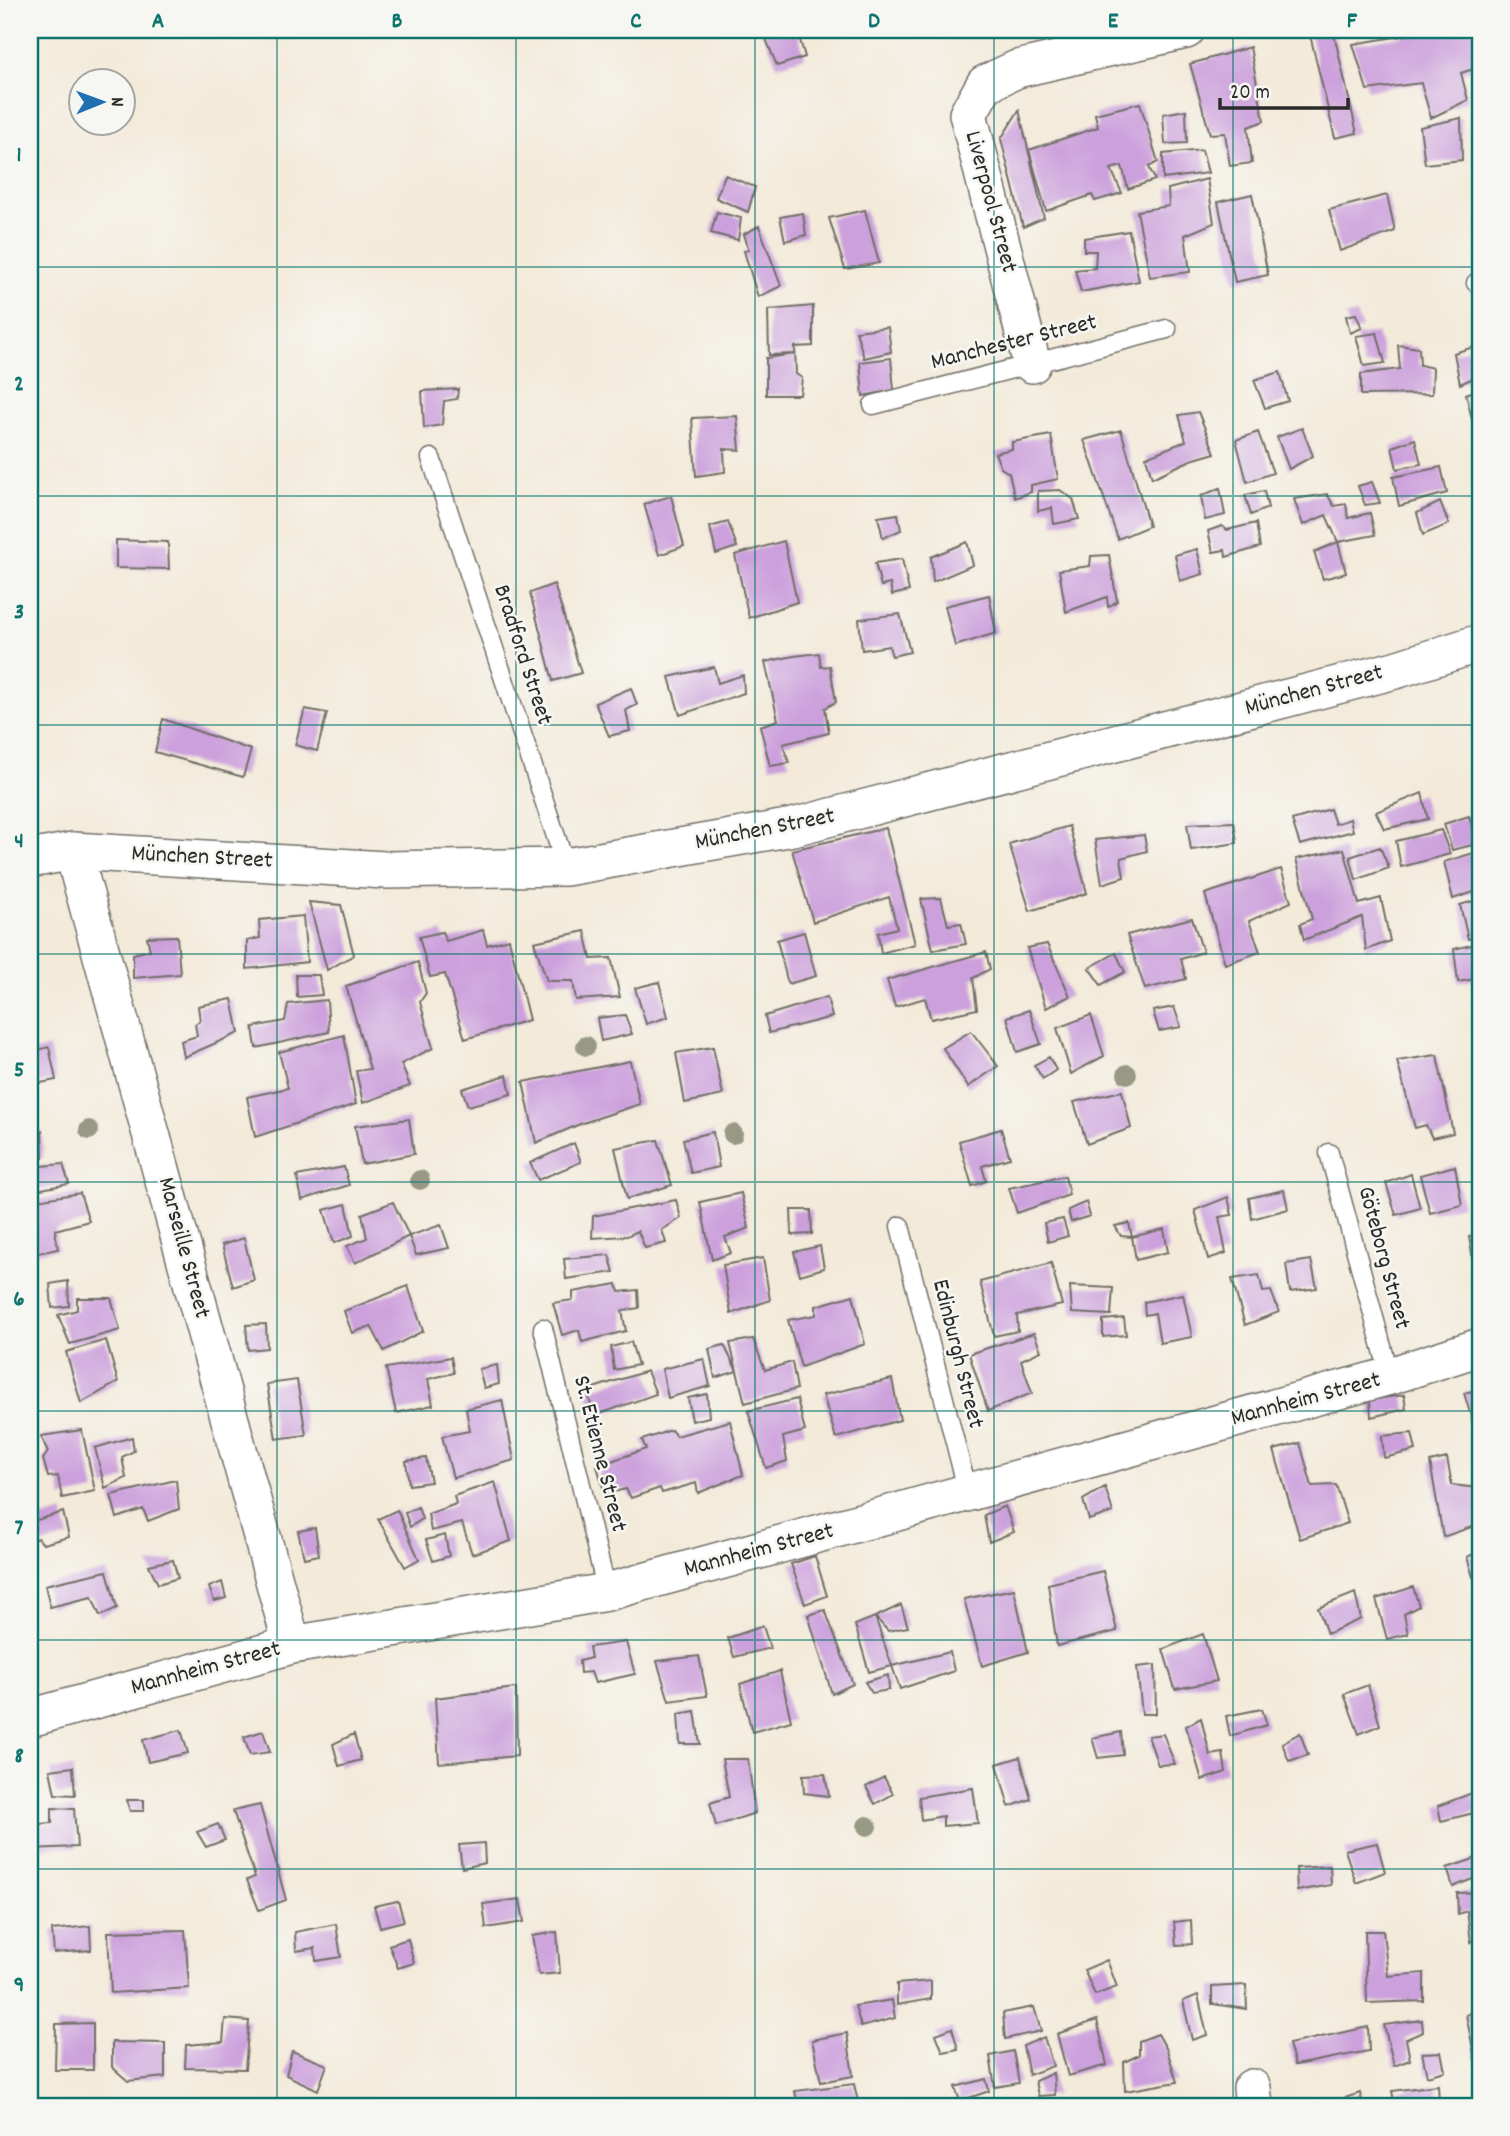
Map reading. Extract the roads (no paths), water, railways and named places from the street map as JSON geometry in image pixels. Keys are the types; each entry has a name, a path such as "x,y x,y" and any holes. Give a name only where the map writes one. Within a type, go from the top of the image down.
{"street":[{"name":"Liverpool Street","path":"1032,364 968,114 985,84 1017,69 1186,30"},
{"name":"München Street","path":"30,859 73,851 385,870 566,867 793,827 1395,670 1480,643"},
{"name":"Marseille Street","path":"73,851 292,1645"},
{"name":"Mannheim Street","path":"30,1718 292,1645 607,1592 1390,1376 1480,1347"}],"lane":[{"name":"Manchester Street","path":"873,405 1167,329"},
{"name":"Bradford Street","path":"431,458 566,867"},
{"name":"Göteborg Street","path":"1329,1153 1390,1376"},
{"name":"Edinburgh Street","path":"900,1226 968,1493"},
{"name":"St. Etienne Street","path":"543,1328 607,1592"}]}
